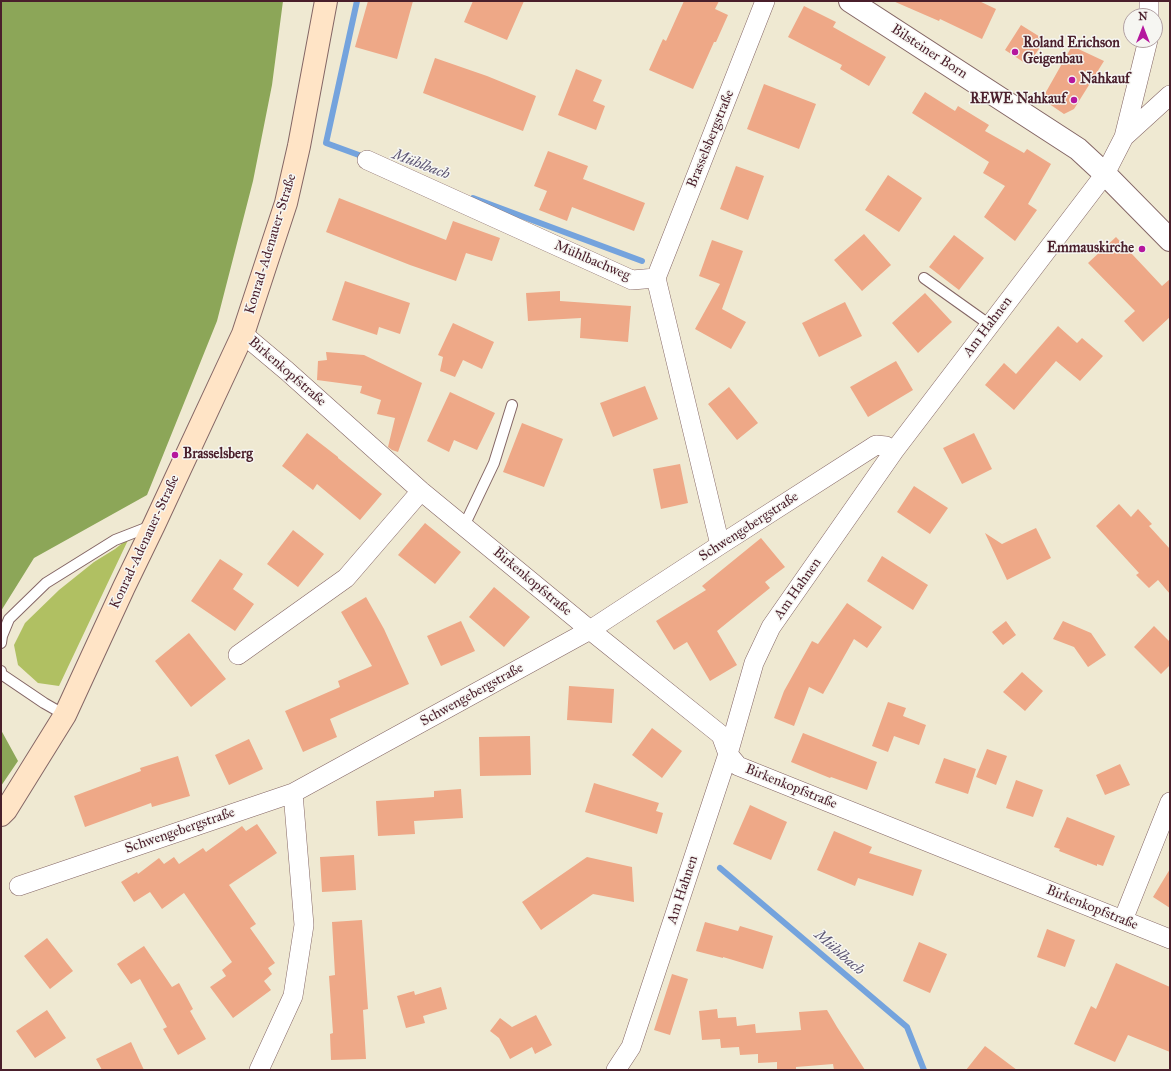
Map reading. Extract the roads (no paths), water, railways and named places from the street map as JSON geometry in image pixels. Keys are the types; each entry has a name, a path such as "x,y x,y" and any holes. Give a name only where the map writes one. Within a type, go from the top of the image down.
{"main road":[{"name":"Konrad-Adenauer-Straße","path":"1,815 6,810 65,715 242,334 286,202 299,146 326,1"}],"street":[{"name":"Brasselsbergstraße","path":"656,278 766,1"},
{"name":"Bilsteiner Born","path":"850,1 1078,149 1105,174 1170,240"},
{"path":"1124,137 1146,48"},
{"path":"1124,137 1170,94"},
{"name":"Am Hahnen","path":"616,1070 631,1047 728,754 754,662 771,627 894,451 1105,174 1124,137"},
{"name":"Mühlbachweg","path":"367,160 632,280 656,278"},
{"path":"656,278 720,545"},
{"name":"Birkenkopfstraße","path":"242,334 421,491 721,735 728,754 738,766 1170,939"},
{"name":"Schwengebergstraße","path":"19,886 292,793 590,630 876,445 886,446 894,451"},
{"path":"238,655 346,578 421,491"},
{"path":"259,1070 293,996 304,925 292,793"},
{"path":"1123,920 1170,802"}],"lane":[{"path":"924,278 990,325"},
{"path":"464,526 494,463 512,405"},
{"path":"1,643 2,636 9,619 46,583 115,540 154,525"},
{"path":"1,671 1,674 44,703 65,715"}],"waterway":[{"name":"Mühlbach","path":"357,1 326,143 367,158"},
{"name":"Mühlbach","path":"473,198 642,261"},
{"name":"Mühlbach","path":"720,868 907,1027 924,1070"}],"place":[{"name":"Roland Erichson Geigenbau","path":"1015,52"},
{"name":"Nahkauf","path":"1072,80"},
{"name":"REWE Nahkauf","path":"1074,100"},
{"name":"Emmauskirche","path":"1142,249"},
{"name":"Brasselsberg","path":"175,455"}]}
